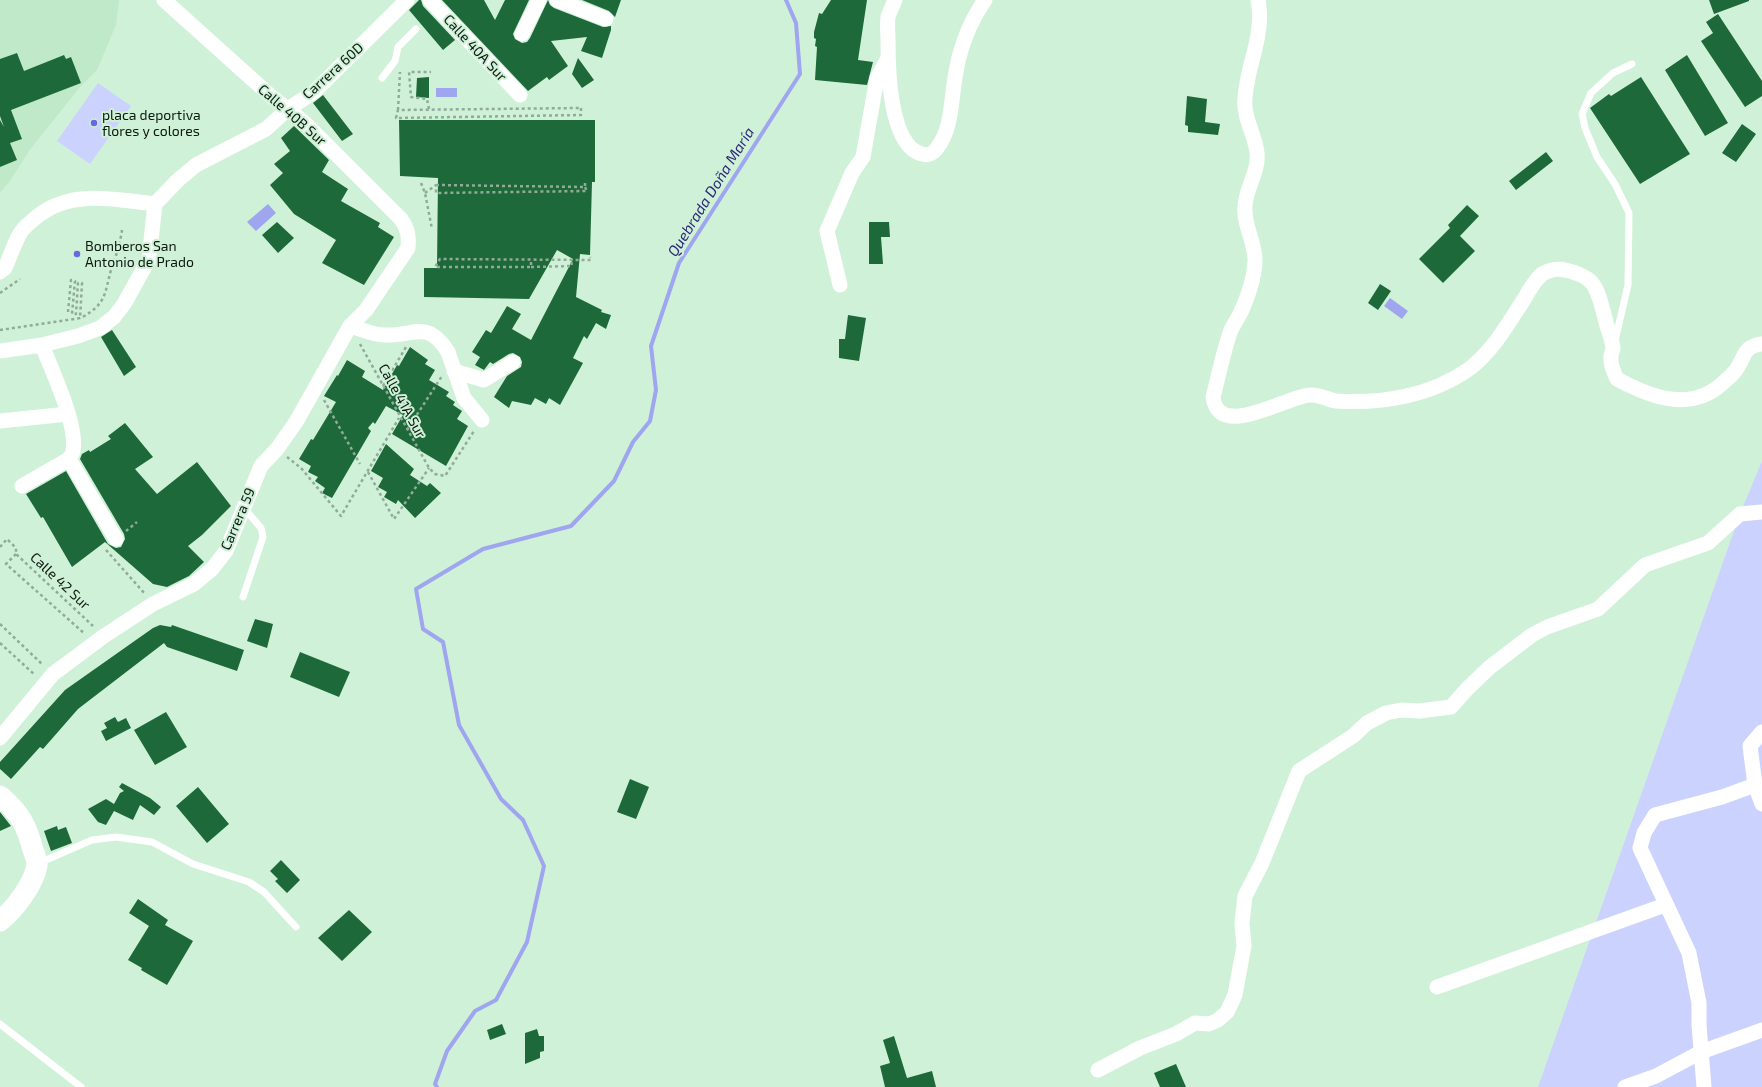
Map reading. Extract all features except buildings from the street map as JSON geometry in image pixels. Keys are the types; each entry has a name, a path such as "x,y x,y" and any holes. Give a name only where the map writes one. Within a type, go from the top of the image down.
{"main road":[{"path":"0,796 11,805 27,828 37,864 33,881 7,915 0,921"}],"street":[{"name":"Calle 40B Sur","path":"164,0 273,98 305,123 401,219 407,228 409,238"},
{"name":"Calle 40A Sur","path":"430,0 520,95"},
{"path":"522,34 539,0"},
{"path":"557,0 606,19"},
{"path":"895,0 888,17 890,95 902,137 909,147 918,153 927,155 932,153 939,146 949,120 955,78 964,42 971,24 985,0"},
{"path":"1258,0 1260,17 1259,29 1244,99 1246,115 1254,138 1258,165 1246,196 1245,205 1246,225 1255,261 1247,296 1232,328 1213,397 1215,406 1219,412 1234,417 1257,412 1298,397 1311,395 1334,401 1371,400 1412,394 1434,388 1459,376 1481,358 1500,337 1537,279 1547,271 1553,270 1566,270 1581,275 1594,285 1601,298 1613,349 1611,358 1613,370 1617,379 1649,395 1661,398 1687,399 1702,397 1716,391 1736,371 1745,352 1751,346 1762,344"},
{"name":"Carrera 60D","path":"155,204 178,180 196,165 266,129 288,109 314,92 362,46 400,1"},
{"path":"840,285 827,231 852,174 863,157 877,78 888,57"},
{"path":"0,272 4,268 21,232 33,220 50,207 68,200 96,198 155,204 149,260 124,304 114,317 100,328 42,345 0,351"},
{"name":"Carrera 59","path":"0,738 53,674 104,636 153,604 194,584 212,569 226,551 261,466 277,449 296,422 350,326 366,310 408,248 409,238"},
{"path":"0,256 3,256 15,247"},
{"path":"350,326 383,335 415,331 427,332 438,340 448,352 464,398 482,420"},
{"path":"22,486 69,459 73,452 74,436 68,414 42,345"},
{"path":"454,371 484,380 513,362"},
{"path":"0,421 68,414"},
{"path":"69,459 116,539"},
{"path":"1098,1070 1140,1048 1176,1034 1195,1023 1209,1024 1218,1020 1227,1012 1235,995 1244,946 1242,923 1245,896 1262,863 1298,771 1353,736 1367,723 1386,713 1401,710 1419,711 1451,708 1467,689 1490,667 1532,635 1546,627 1598,609 1645,565 1708,543 1740,514 1762,512"},
{"path":"1762,732 1750,746 1755,785 1762,804"},
{"path":"1704,1087 1699,1003 1689,953 1665,905 1653,874 1640,848 1644,833 1655,815 1722,797 1755,785"},
{"path":"1437,987 1665,905"},
{"path":"1625,1087 1656,1076 1701,1052 1762,1030"}],"lane":[{"path":"382,78 395,61 398,47 416,29"},
{"path":"1613,349 1628,285 1629,213 1615,184 1597,157 1585,128 1582,114 1591,93 1614,73 1632,64"},
{"path":"242,597 263,537 260,528 244,508"},
{"path":"37,864 92,840 116,836 152,842 194,864 249,882 264,892 296,927"},
{"path":"0,1024 81,1087"}],"path":[{"path":"390,67 401,68 396,118 581,115 581,108 398,110"},
{"path":"429,109 427,99 411,97 409,72 431,72"},
{"path":"436,185 436,193 587,191 585,182"},
{"path":"421,183 432,229"},
{"path":"424,193 436,185 585,187"},
{"path":"0,330 81,318 91,312 104,296 119,248 122,230"},
{"path":"571,260 572,266 435,266 440,259 591,260 590,257"},
{"path":"531,267 532,262"},
{"path":"0,293 20,279"},
{"path":"68,312 71,280 75,281 72,314 76,314 78,283 82,283 81,318"},
{"name":"Calle 41A Sur","path":"350,326 407,431 429,468"},
{"path":"383,386 415,331"},
{"path":"407,431 444,373 447,370 454,371"},
{"path":"316,386 360,464"},
{"path":"277,449 301,468 341,516 400,417"},
{"path":"367,472 394,519 429,468 435,474 445,476 482,420"},
{"name":"Calle 42 Sur","path":"0,547 7,539 16,548 16,554 6,564 85,634"},
{"path":"104,548 153,604"},
{"name":"Calle 42 Sur","path":"16,554 104,636"},
{"path":"0,624 53,674"},
{"path":"0,643 35,676"}],"shaded area":[{"path":"0,0 119,0 116,25 97,70 80,87 29,151 10,181 0,193"},
{"name":"placa deportiva flores y colores","path":"98,83 131,106 90,164 57,141"},
{"path":"1762,461 1762,1087 1538,1087 1740,514"}],"water":[{"path":"436,88 457,88 457,97 436,97"},
{"path":"268,204 276,213 256,231 247,222"},
{"path":"1390,298 1408,311 1402,319 1384,306"}],"waterway":[{"name":"Quebrada Doña María","path":"437,1087 435,1084 447,1051 475,1011 496,1000 527,942 544,866 523,820 501,799 459,725 443,642 423,629 416,589 483,549 571,526 614,481 633,442 650,421 656,390 651,346 679,263 800,74 796,23 786,0"}],"place":[{"name":"placa deportiva flores y colores","path":"94,123"},
{"name":"Bomberos San Antonio de Prado","path":"77,254"}]}
